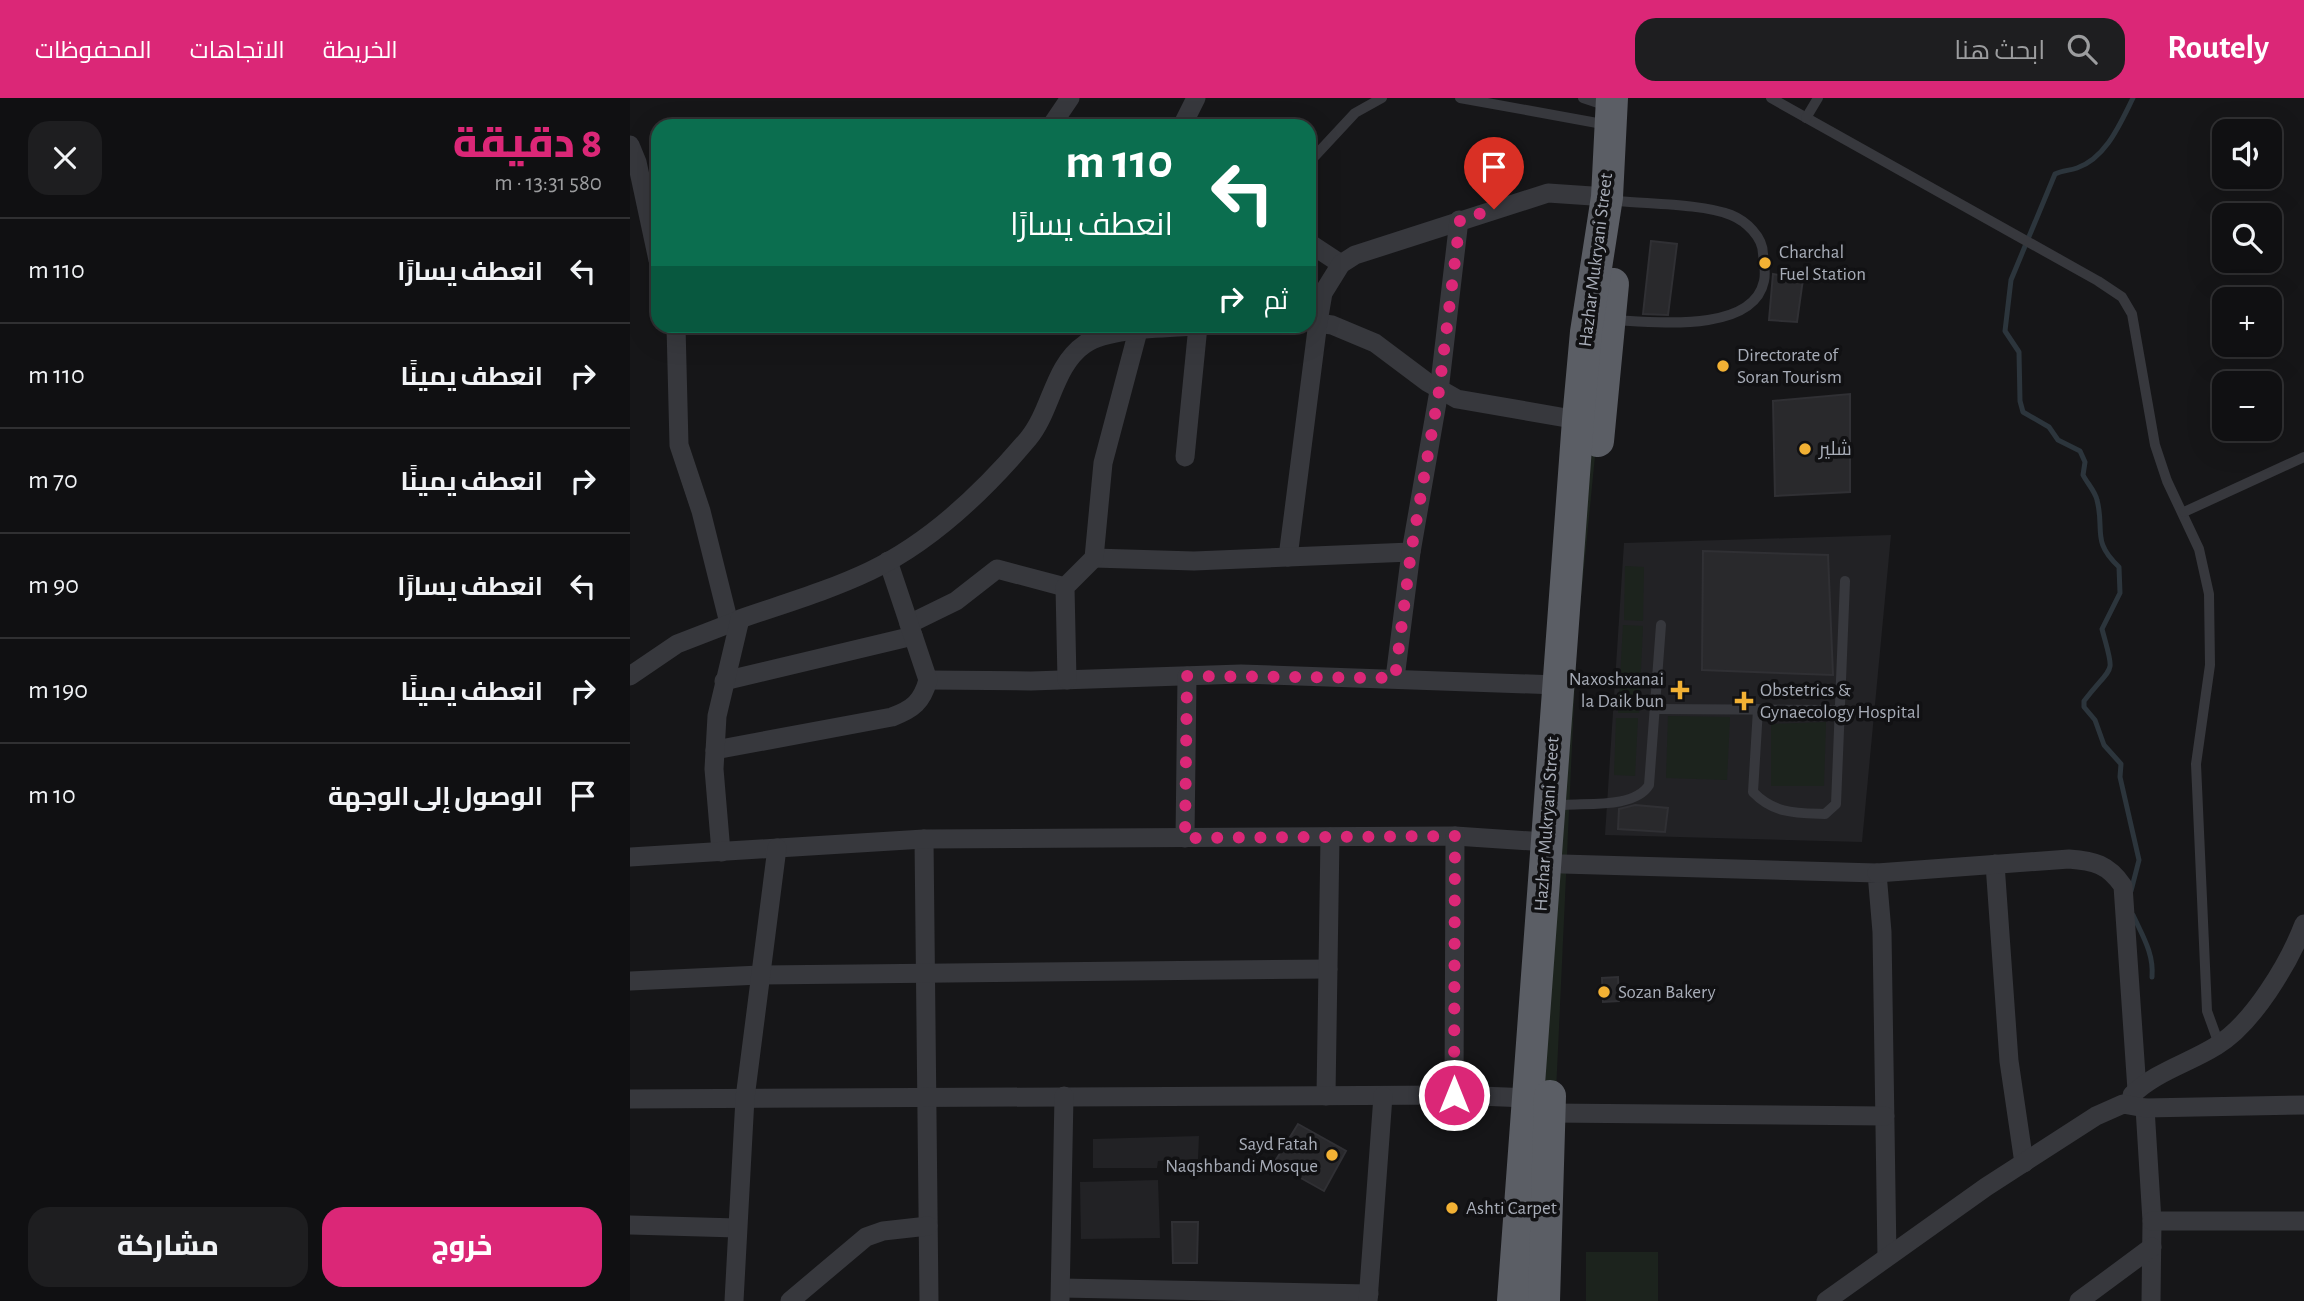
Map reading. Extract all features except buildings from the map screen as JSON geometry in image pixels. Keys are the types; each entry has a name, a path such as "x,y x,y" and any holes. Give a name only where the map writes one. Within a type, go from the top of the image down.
{"highway":[{"name":"Hazhar Mukryani Street","path":"1554,853 1564,805 1569,711 1610,320 1613,199 1610,105"},
{"name":"Hazhar Mukryani Street","path":"1544,1301 1534,1221 1554,853 1557,685 1586,332 1613,199"},
{"name":"Hazhar Mukryani Street","path":"1513,1301 1534,1221"}],"street":[{"path":"1056,119 1070,98"},
{"path":"1186,119 1196,98"},
{"path":"630,145 637,162 651,227"},
{"path":"1316,313 1323,293 1341,264 1355,255 1548,193 1613,199"},
{"path":"1395,678 1411,552 1439,391 1460,220"},
{"path":"1316,248 1341,264"},
{"path":"1316,323 1375,343 1439,391 1457,399 1578,421"},
{"path":"676,333 679,445 734,621 717,716 715,750 721,852"},
{"path":"630,676 677,644 867,572 936,528 996,477 1032,433 1068,358 1096,333"},
{"path":"1067,680 1065,587 1094,558 1103,463 1137,333"},
{"path":"1185,457 1195,333"},
{"path":"1289,557 1312,333"},
{"path":"1094,558 1194,561 1411,552"},
{"path":"715,750 892,717 914,709 924,695 928,680 888,561"},
{"path":"724,681 911,630 956,601 997,569 1065,587"},
{"path":"928,680 1067,680 1187,676 1395,678 1557,685"},
{"path":"1185,838 1187,676"},
{"path":"630,857 924,839 1455,836 1554,853 1877,873 2068,859 2096,862 2113,871 2123,886 2130,1097"},
{"path":"1454,1095 1455,836"},
{"path":"1325,1096 1330,837"},
{"path":"924,839 929,1301"},
{"path":"734,1301 745,1098 778,848"},
{"path":"1995,864 2009,1061 2024,1163"},
{"path":"1877,873 1882,932 1887,1257"},
{"path":"1826,1301 2096,1116 2219,1045 2264,999 2304,924"},
{"path":"630,981 760,975 1328,969"},
{"path":"630,1099 1454,1095 1539,1106 1885,1116"},
{"path":"1063,1096 1060,1294 1369,1298 1383,1096"},
{"path":"2130,1097 2145,1108 2304,1105"},
{"path":"2145,1108 2152,1221 2151,1301"},
{"path":"2152,1221 2304,1221"},
{"path":"630,1225 737,1228"},
{"path":"790,1301 866,1237 883,1231 929,1226"},
{"path":"2079,1301 2152,1248"}],"lane":[{"path":"1316,155 1355,113 1382,98"},
{"path":"1461,98 1610,105"},
{"path":"1771,98 2122,297 2132,314 2155,445 2167,481 2184,512 2199,549 2209,594 2210,665 2196,764 2207,1011 2219,1045"},
{"path":"1806,118 1818,98"},
{"path":"1610,320 1685,324 1727,316 1749,305 1764,282 1763,247 1751,227 1732,215 1613,199"},
{"path":"2184,512 2304,457"},
{"path":"1758,709 1753,792 1765,804 1784,813 1825,814 1836,804 1842,710 1845,581"},
{"path":"1564,805 1632,798 1643,794 1651,778 1661,625"},
{"path":"1656,709 1842,710"}],"shaded area":[{"path":"1581,430 1597,436 1577,638 1552,1179 1537,1179"},
{"name":"Obstetrics & Gynaecology Hospital","path":"1891,535 1862,842 1605,835 1624,543"},
{"path":"1625,566 1644,567 1643,621 1624,620"},
{"path":"1623,625 1643,626 1639,713 1618,713"},
{"path":"1668,716 1730,717 1727,780 1666,778"},
{"path":"1616,718 1638,718 1635,776 1614,775"},
{"path":"1826,722 1824,786 1771,786 1771,724"},
{"path":"1199,1136 1198,1159 1158,1161 1157,1168 1093,1168 1093,1139"},
{"path":"1158,1180 1160,1238 1081,1239 1080,1182"},
{"path":"1586,1252 1658,1252 1658,1301 1586,1301"}],"waterway":[{"path":"2131,891 2139,860 2120,777 2121,764 2104,745 2095,720 2084,707 2084,701 2109,668 2109,655 2102,629 2120,593 2119,567 2110,558 2102,542 2097,500 2083,475 2085,462 2080,451 2058,440 2049,427 2023,412 2020,401 2019,352 2005,331 2011,280 2055,174 2077,168 2096,156 2111,139 2133,98"},
{"path":"2133,915 2149,952 2152,977"}],"place":[{"name":"Charchal Fuel Station","path":"1765,263"},
{"name":"Directorate of Soran Tourism","path":"1723,366"},
{"name":"شلير","path":"1805,449"},
{"name":"Naxoshxanai la Daik bun","path":"1680,690"},
{"name":"Obstetrics & Gynaecology Hospital","path":"1744,701"},
{"name":"Sozan Bakery","path":"1604,992"},
{"name":"Sayd Fatah Naqshbandi Mosque","path":"1332,1155"},
{"name":"Ashti Carpet","path":"1452,1208"}],"route":[{"path":"1454,1095 1455,836 1185,838 1187,676 1241,674 1395,678 1411,552 1439,391 1460,220 1494,209"}]}
